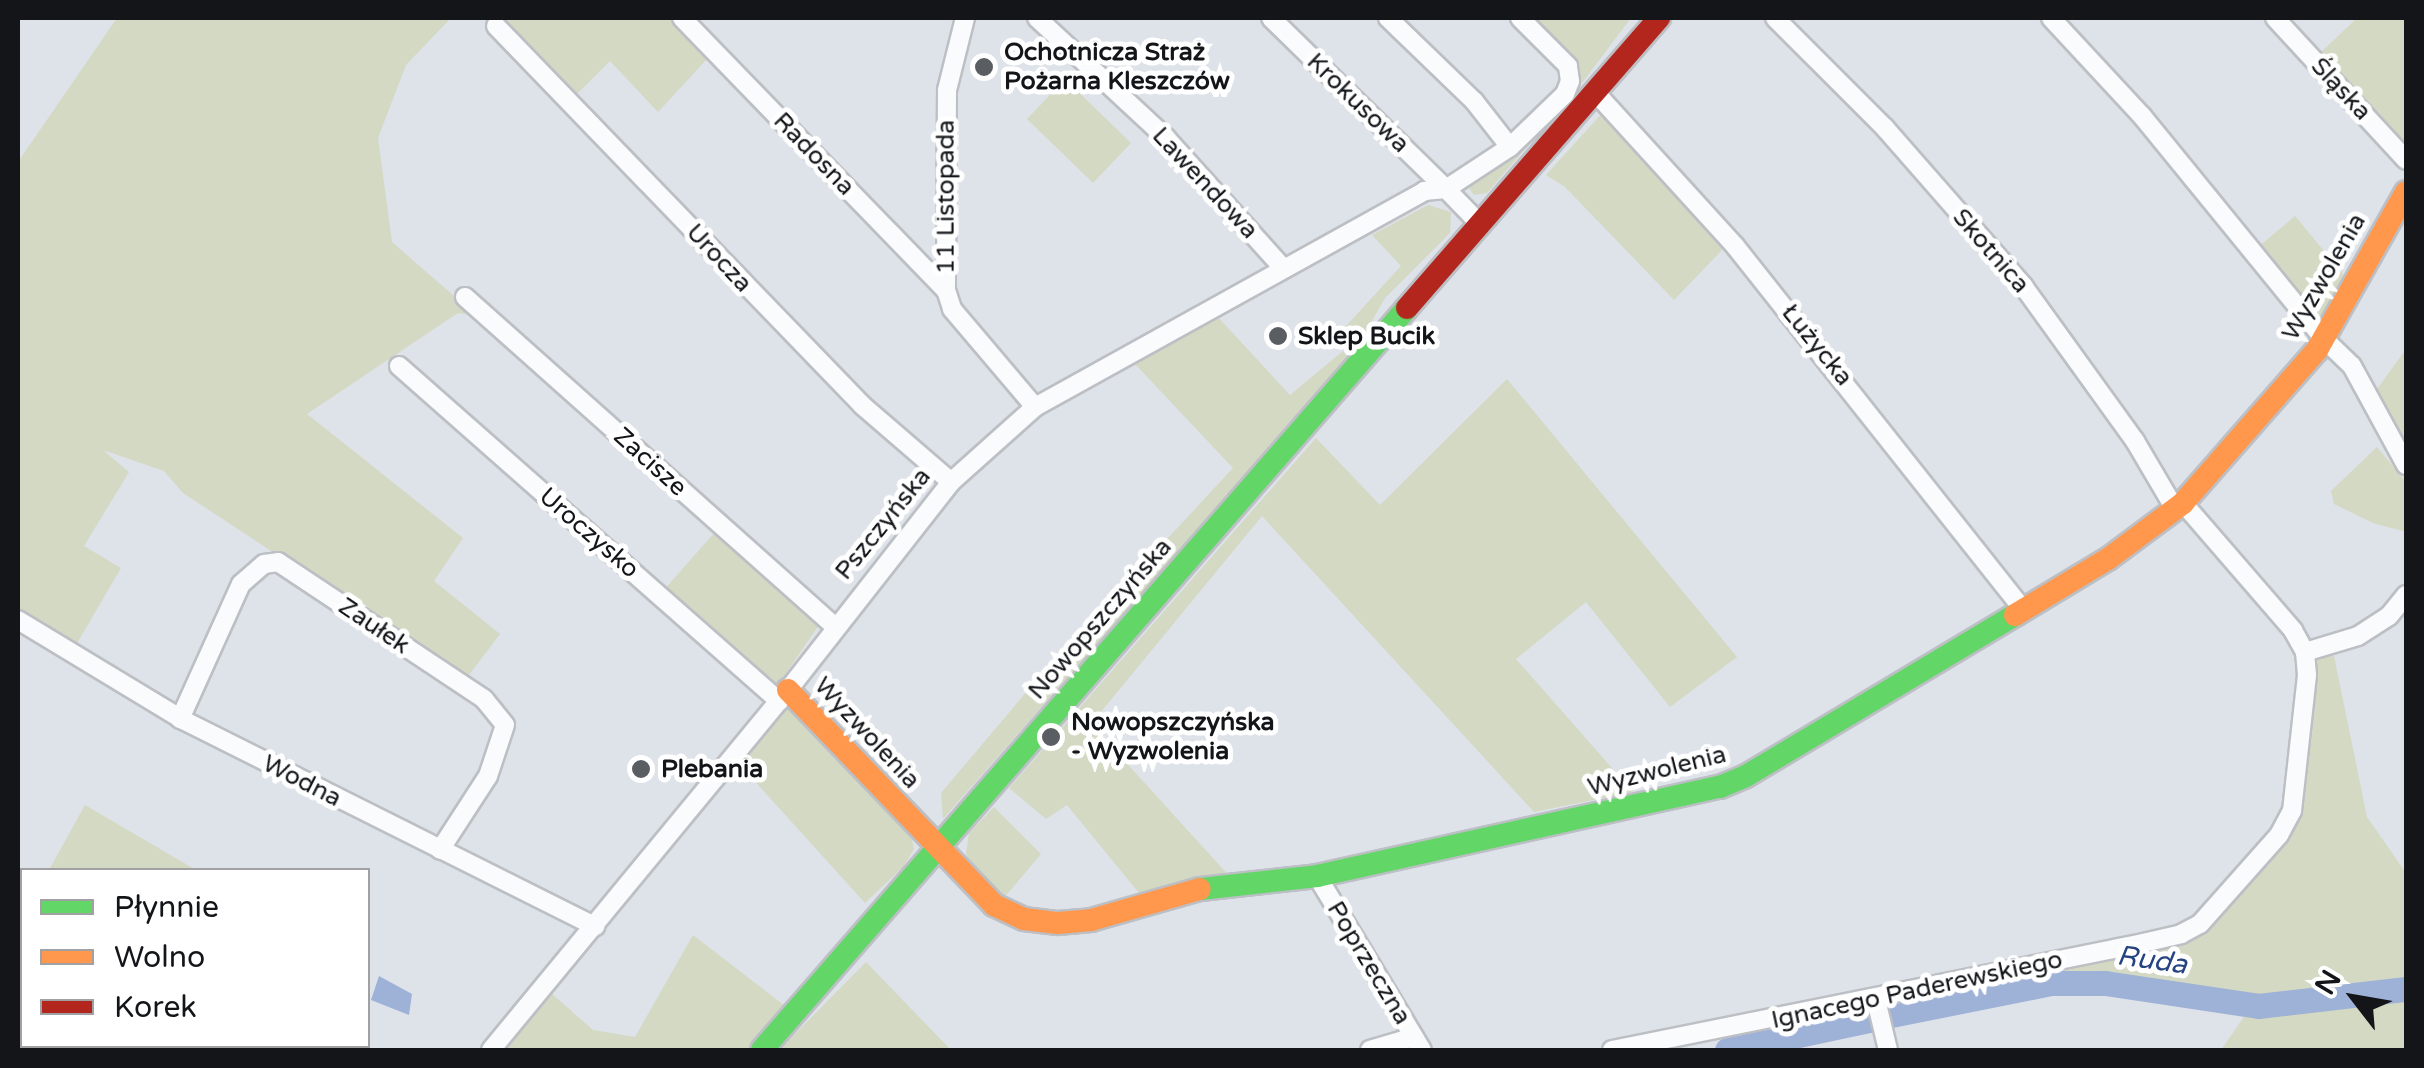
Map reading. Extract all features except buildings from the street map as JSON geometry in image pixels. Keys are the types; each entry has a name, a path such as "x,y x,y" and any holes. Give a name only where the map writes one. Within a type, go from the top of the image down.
{"street":[{"name":"Radosna","path":"682,18 946,290"},
{"name":"11 Listopada","path":"965,18 946,90 946,290 952,309 1035,407"},
{"name":"Lawendowa","path":"1037,18 1166,138 1283,268"},
{"name":"Krokusowa","path":"1270,18 1446,188"},
{"path":"1388,18 1474,101 1510,147"},
{"name":"Pszczyńska","path":"492,1050 784,695 952,482 1035,407 1424,191 1446,188 1510,147 1553,110 1570,81 1568,66 1520,18"},
{"path":"1446,188 1480,224 1658,18"},
{"name":"Skotnica","path":"1775,18 1885,128 2024,288 2179,506"},
{"path":"2051,18 2142,116 2323,338 2352,366 2406,465"},
{"name":"Śląska","path":"2275,18 2406,160"},
{"name":"Urocza","path":"496,26 850,393 952,482"},
{"name":"Łużycka","path":"1595,92 1758,272 2024,610"},
{"name":"Wyzwolenia","path":"784,695 994,905 1024,919 1058,923 1091,920 1198,889 1317,876 1720,787 1746,776 2108,559 2179,506 2255,424 2323,338 2406,192"},
{"name":"Nowopszczyńska","path":"762,1050 1480,224"},
{"name":"Zacisze","path":"465,297 836,628"},
{"name":"Uroczysko","path":"398,366 784,695"},
{"path":"2179,506 2294,630 2305,652 2358,636 2389,616 2406,595"},
{"name":"Zaułek","path":"180,718 241,584 264,564 278,562 484,700 505,725 488,776 440,850"},
{"name":"Wodna","path":"18,620 180,718 594,926"},
{"name":"Ignacego Paderewskiego","path":"1612,1050 1876,1000 2181,934 2200,924 2280,835 2292,811 2304,708 2305,652"},
{"name":"Poprzeczna","path":"1317,876 1418,1044"},
{"path":"1876,1000 1888,1050"},
{"path":"1370,1050 1418,1044"}],"green space":[{"path":"117,18 451,18 406,65 378,138 392,242 477,316 458,313 307,414 463,538 434,581 500,634 466,679 183,493 164,471 103,450 129,472 84,546 121,568 76,645 18,609 18,162"},
{"path":"494,18 668,18 708,58 658,112 610,61 575,96"},
{"path":"1528,18 1631,18 1585,79 1487,193 1474,195 1467,185 1574,87"},
{"path":"2357,18 2406,18 2406,149 2318,55"},
{"path":"1065,79 1131,143 1093,183 1027,119"},
{"path":"1605,110 1725,247 1674,300 1565,187 1546,175"},
{"path":"1428,205 1451,212 1450,233 1385,298 1358,345 1353,344 1344,331 1346,326 1401,266 1372,235"},
{"path":"2295,216 2347,279 2323,329 2257,248"},
{"path":"1216,315 1290,395 1343,351 1348,358 943,819 941,793 1040,676 1233,468 1135,364"},
{"path":"2406,349 2406,448 2377,389"},
{"path":"1507,379 1737,657 1670,707 1586,602 1516,659 1633,792 1534,812 1262,516 1091,724 1232,879 1143,898 1067,805 1046,819 1009,788 1316,438 1380,505"},
{"path":"2377,447 2406,482 2406,532 2373,523 2334,504 2331,491"},
{"path":"715,532 819,625 778,685 769,687 663,591"},
{"path":"2334,656 2367,817 2406,873 2406,1050 2221,1050 2246,1014 2109,991 2056,990 1885,1004 2161,950 2186,940 2297,823 2309,758 2313,657"},
{"path":"782,708 797,710 911,835 914,849 903,867 865,903 740,765"},
{"path":"85,805 193,868 50,868"},
{"path":"994,807 1041,854 1002,900 974,873 966,854 969,833"},
{"path":"20,920 18,1000 18,922"},
{"path":"693,935 789,1009 751,1050 503,1050 550,992 593,1030 635,1037"},
{"path":"866,962 951,1050 779,1050"},
{"path":"18,1013 20,1048 188,1050 18,1050"}],"water":[{"path":"379,976 412,994 409,1015 371,1000"}],"waterway":[{"name":"Ruda","path":"1891,1015 2051,983 2105,983 2258,1006 2406,989"},
{"name":"Ruda","path":"1727,1050 1869,1020"}],"traffic: fast":[{"path":"762,1050 1407,308"},
{"path":"1200,889 1317,876 1720,787 1746,776 2015,615"}],"traffic: slow":[{"path":"2015,615 2108,559 2183,503 2317,350 2406,192"},
{"path":"788,690 994,905 1024,919 1058,923 1091,920 1200,889"}],"traffic: jam":[{"path":"1407,308 1659,18"}],"place":[{"name":"Ochotnicza Straż Pożarna Kleszczów","path":"984,67"},
{"name":"Sklep Bucik","path":"1278,336"},
{"name":"Nowopszczyńska - Wyzwolenia","path":"1051,737"},
{"name":"Plebania","path":"641,769"}]}
